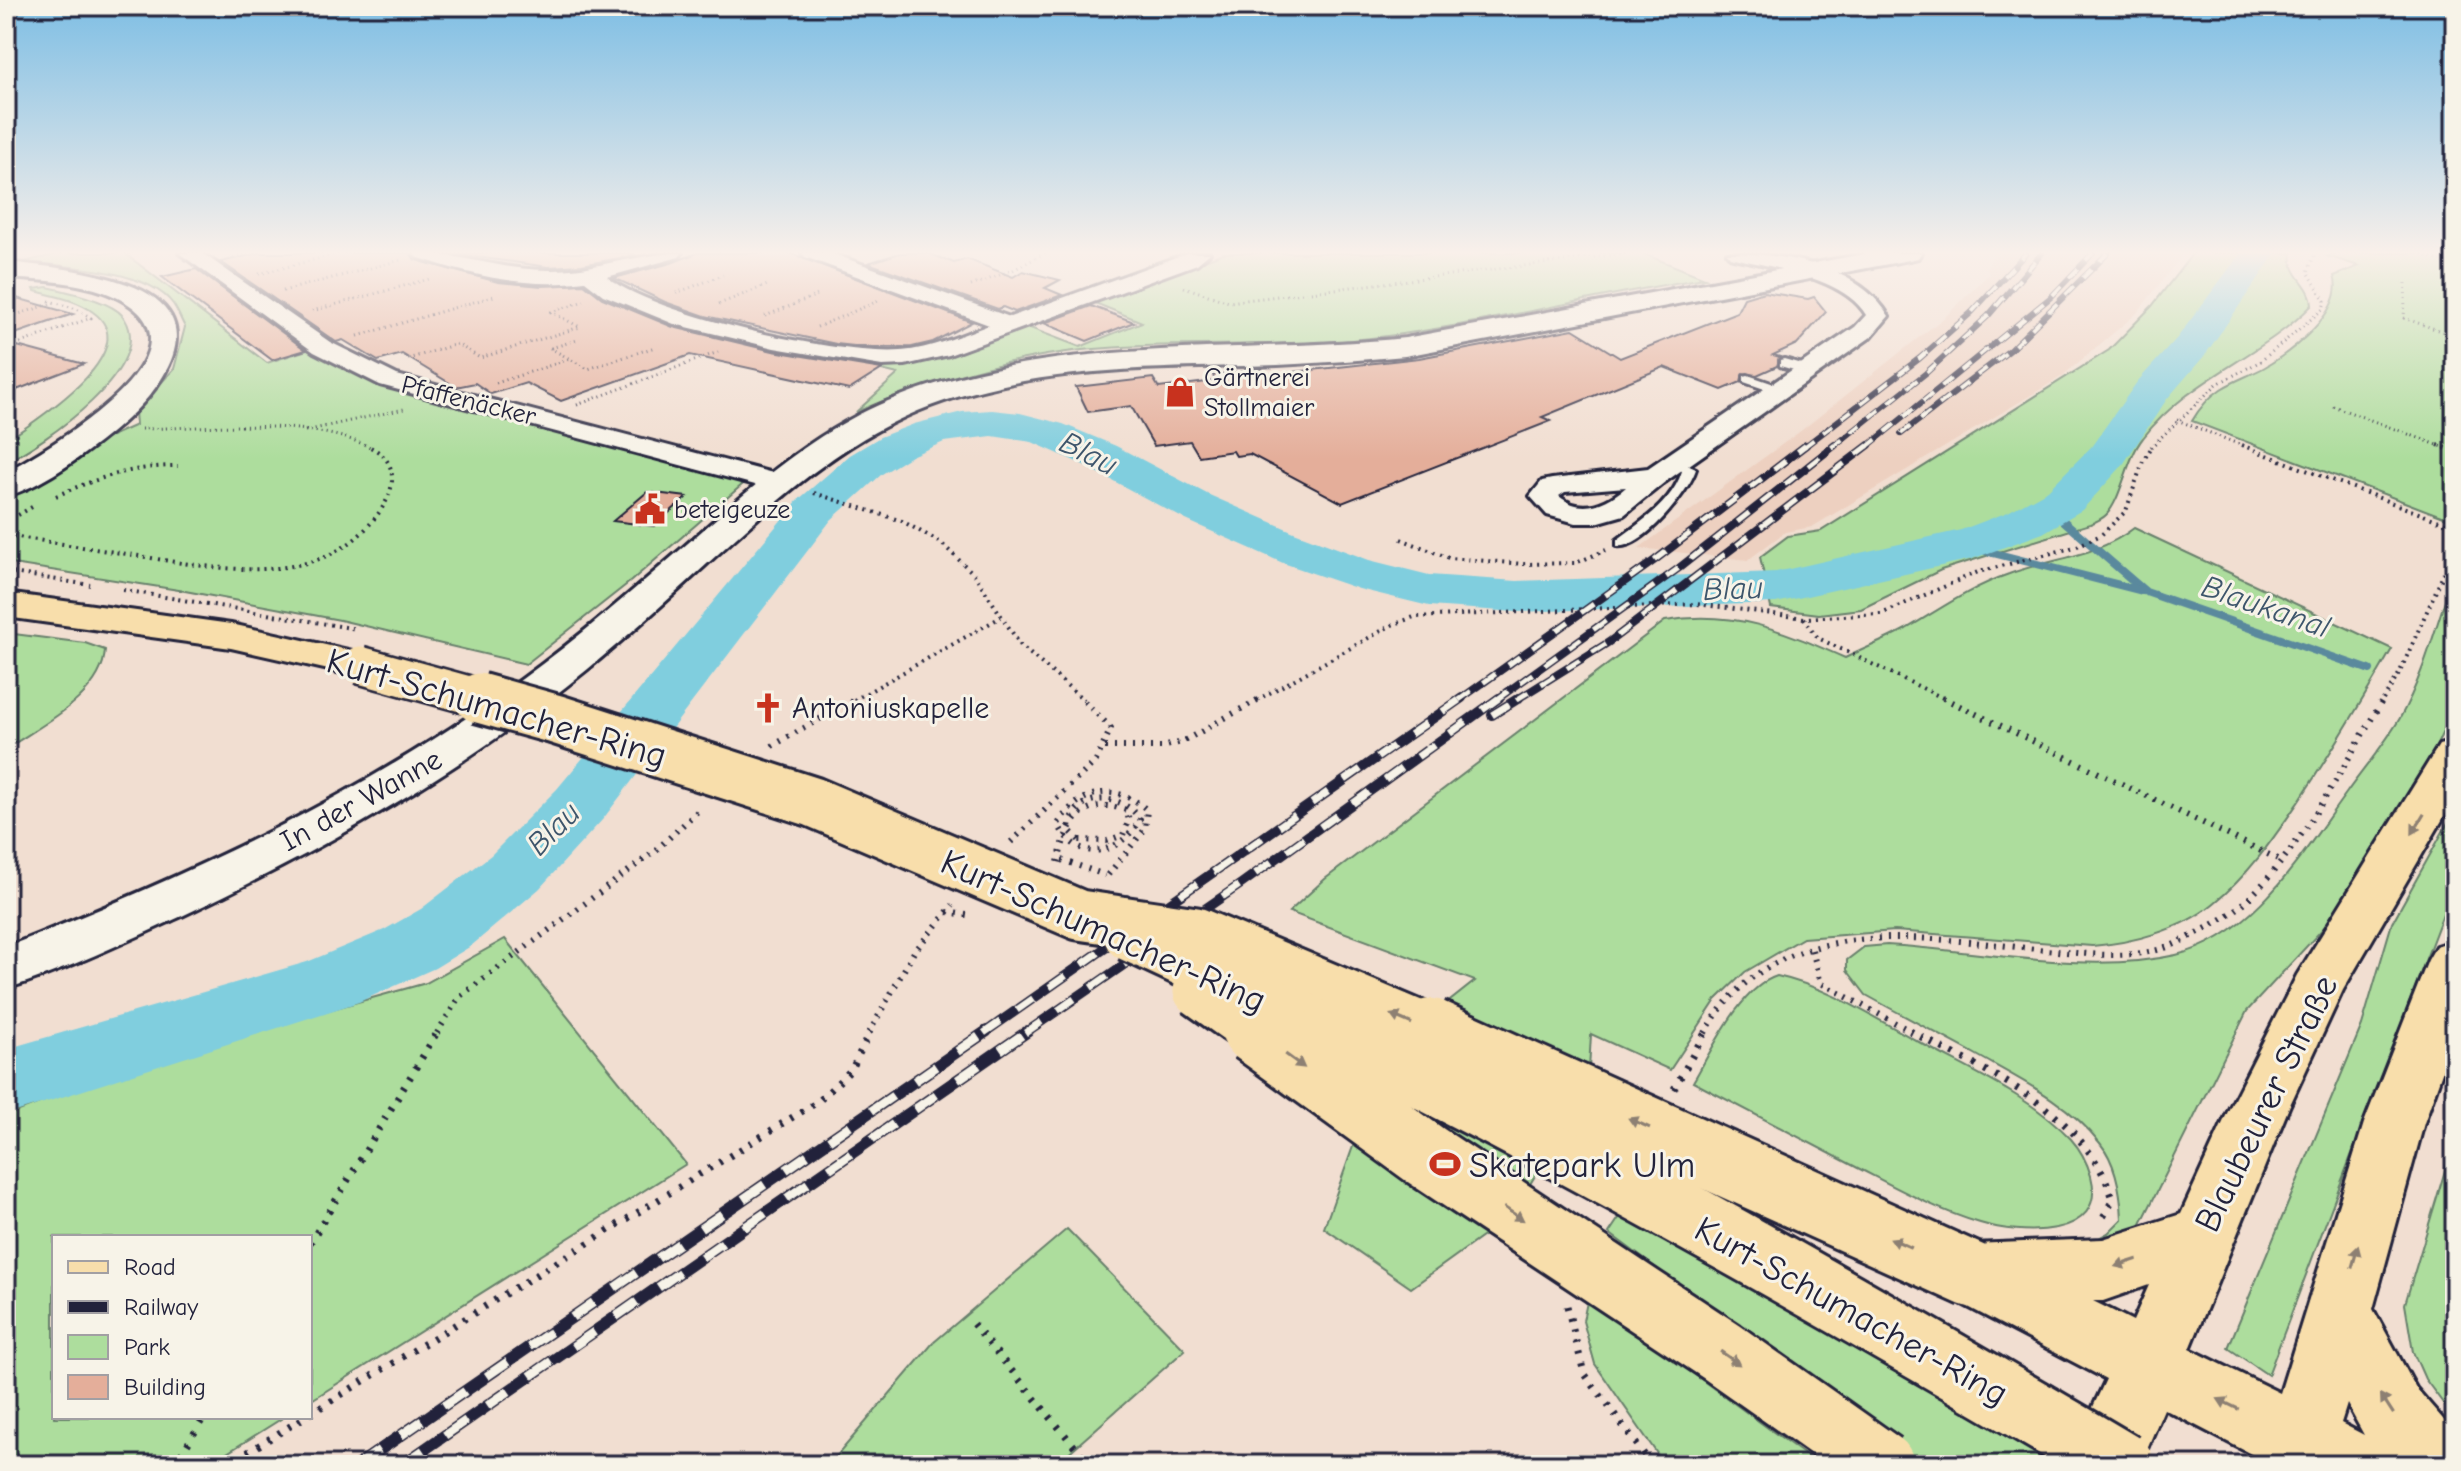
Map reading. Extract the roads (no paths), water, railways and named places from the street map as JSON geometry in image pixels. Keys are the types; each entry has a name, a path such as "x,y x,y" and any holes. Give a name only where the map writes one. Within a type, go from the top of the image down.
{"main road":[{"name":"Kurt-Schumacher-Ring","path":"6,605 231,636 360,665 555,719 813,802 1093,904 1493,1111 1898,1333 2122,1465"},
{"name":"Blaubeurer Straße","path":"2103,1465 2150,1366 2200,1238 2317,988 2438,791 2455,755"},
{"path":"1093,904 1196,932 1511,1065 1972,1275 2150,1366 2311,1456"},
{"path":"1093,904 1174,974 1425,1155 1722,1352 1882,1465"},
{"path":"2311,1456 2309,1413 2394,1123 2455,960"},
{"path":"1972,1275 2103,1270 2200,1238"},
{"path":"2339,1311 2371,1380 2408,1437 2435,1465"}],"street":[{"path":"7,485 93,430 123,405 159,361 163,344 159,322"},
{"name":"Pfaffenäcker","path":"285,322 322,347 389,380 791,486"},
{"path":"693,322 861,357 905,358 941,350 1019,322"},
{"path":"1001,322 1010,325"},
{"name":"In der Wanne","path":"6,969 85,938 215,879 412,774 481,730 541,685 791,486 832,442 884,414 937,394 1031,371 1098,361 1285,357 1383,350 1536,322"},
{"path":"1664,470 1863,332 1873,322"}],"lane":[{"path":"1784,363 1808,370"},
{"path":"1748,379 1779,390"},
{"path":"1622,543 1662,512 1687,482 1689,469 1664,470"}],"waterway":[{"name":"Blau","path":"6,1082 130,1042 293,996 372,967 446,928 515,872 580,804 814,510 866,464 895,446 929,433 962,425 992,423 1047,433 1074,443 1191,504 1276,543 1351,571 1429,590 1517,596 1776,588 1955,548 2002,532 2048,511 2065,500 2094,472 2152,391 2209,322"},
{"name":"Blaukanal","path":"2051,510 2146,592 2370,670"},
{"name":"Blaukanal","path":"1966,546 2143,591"}],"railway":[{"path":"1804,447 1920,358 1961,322"},
{"path":"1833,447 1926,373 1982,322"},
{"path":"1867,447 2021,322"},
{"path":"1901,434 2010,350 2039,322"},
{"path":"1459,700 1655,560 1806,445"},
{"path":"1496,700 1679,568 1835,445"},
{"path":"1516,700 1609,642 1869,445"},
{"path":"984,1033 1462,698"},
{"path":"1025,1033 1241,884 1499,698"},
{"path":"1492,715 1519,698"},
{"path":"358,1465 987,1031"},
{"path":"402,1465 1028,1031"}],"place":[{"name":"Gärtnerei Stollmaier","path":"1180,392"},
{"name":"beteigeuze","path":"650,509"},
{"name":"Antoniuskapelle","path":"768,708"},
{"name":"Skatepark Ulm","path":"1445,1164"}]}
